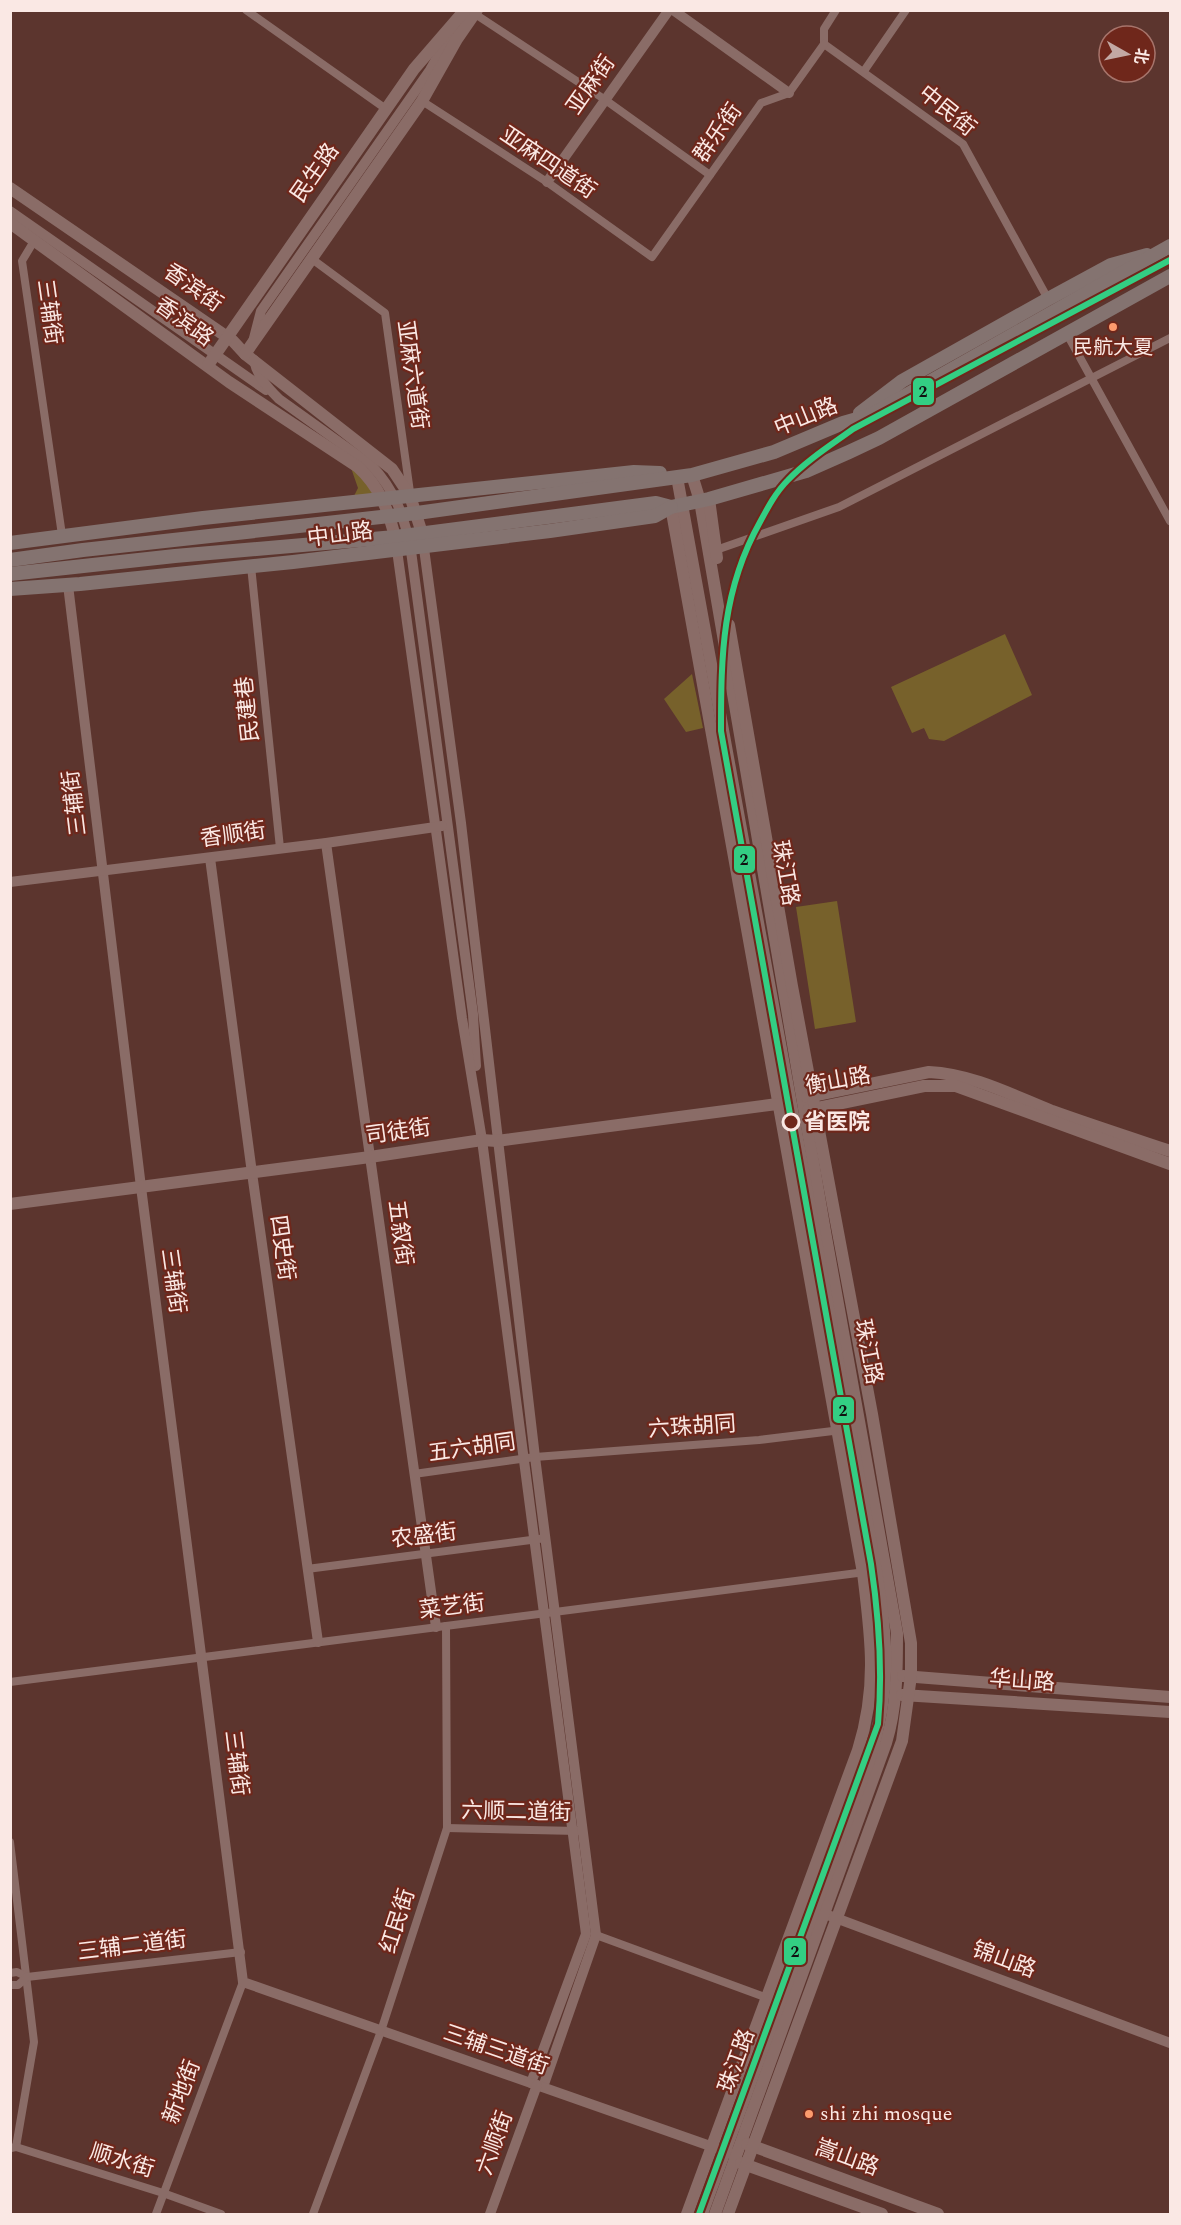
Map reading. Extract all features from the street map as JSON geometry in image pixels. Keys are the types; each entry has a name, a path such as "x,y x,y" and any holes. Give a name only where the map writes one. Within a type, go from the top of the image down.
{"main road":[{"name":"民生路","path":"208,365 414,69 470,12"},
{"name":"民生路","path":"244,354 422,101 470,12"},
{"name":"香滨街","path":"10,188 227,337 244,354 345,433 371,450 393,469 410,496 417,513 423,540"},
{"name":"香滨路","path":"10,223 229,382 336,451 364,472 383,499 396,543"},
{"path":"847,422 902,381 1048,299 1111,265 1167,249"},
{"name":"中山路","path":"15,559 236,532 390,517 692,475 774,452 847,422 871,415 1167,249"},
{"name":"中山路","path":"10,589 210,571 396,543 655,516 677,506 806,471 859,448 1170,276"},
{"path":"16,542 203,518 634,472 658,472 677,477"},
{"name":"珠江路","path":"687,2214 858,1750 871,1694 870,1630 881,1570 809,1103 716,550 704,500 692,475"},
{"name":"珠江路","path":"677,477 677,506 777,1104 837,1431 881,1570 911,1642 911,1676 897,1694 880,1726 781,2003 715,2214"},
{"name":"珠江路","path":"704,500 809,1103"},
{"name":"珠江路","path":"677,506 851,1429 897,1634 892,1675 897,1694 902,1741 728,2214"},
{"path":"203,518 215,526 236,532"},
{"path":"184,538 203,518"},
{"path":"16,542 83,550"},
{"name":"中山路","path":"10,574 175,556 396,543"},
{"path":"175,556 210,571"},
{"path":"37,586 76,568"},
{"name":"衡山路","path":"809,1103 929,1072 946,1073 964,1076 1055,1112 1170,1151"},
{"name":"衡山路","path":"790,1106 924,1086 956,1086 1170,1164"},
{"name":"司徒街","path":"10,1204 482,1140 497,1141 777,1104 790,1106"},
{"name":"华山路","path":"872,1674 1170,1697"},
{"name":"华山路","path":"871,1694 1170,1712"},
{"name":"珠江路","path":"702,2214 741,2142 886,1743 897,1694"},
{"name":"嵩山路","path":"741,2142 938,2214"},
{"name":"嵩山路","path":"732,2156 747,2165 882,2214"}],"street":[{"path":"246,10 386,109"},
{"path":"671,10 789,93 824,44 824,29 836,10"},
{"name":"亚麻街","path":"547,182 604,99 671,10"},
{"path":"864,71 906,10"},
{"path":"279,399 260,377 252,353 253,339 261,311 470,12 604,99 710,175"},
{"name":"中民街","path":"824,44 963,144 1048,299"},
{"name":"群乐街","path":"652,257 761,103 789,93"},
{"name":"亚麻四道街","path":"422,101 547,182 652,257"},
{"path":"10,211 372,465 381,475 400,507 411,551 473,1014 479,1123"},
{"name":"三辅街","path":"34,241 22,261 62,535"},
{"name":"亚麻六道街","path":"312,259 386,313 410,496"},
{"path":"1067,334 1170,521"},
{"path":"716,550 839,507 1170,338"},
{"path":"423,540 461,823 535,1457 596,1935 537,2085"},
{"path":"396,543 461,1007 482,1140 586,1934 537,2085"},
{"name":"民建巷","path":"251,566 280,848"},
{"name":"三辅街","path":"68,585 141,1187 243,1982"},
{"name":"香顺街","path":"10,882 326,843 461,823"},
{"name":"五叙街","path":"326,843 425,1554 441,1627"},
{"name":"四史街","path":"210,858 318,1642"},
{"name":"六珠胡同","path":"535,1457 759,1440 851,1429"},
{"name":"五六胡同","path":"414,1474 535,1457"},
{"name":"农盛街","path":"307,1569 546,1538"},
{"name":"菜艺街","path":"10,1682 881,1570"},
{"name":"红民街","path":"313,2214 381,2031 447,1828 441,1627"},
{"name":"六顺二道街","path":"447,1828 584,1831"},
{"path":"10,1842 34,2042 13,2148"},
{"name":"锦山路","path":"825,1914 1170,2043"},
{"path":"596,1935 781,2003"},
{"name":"三辅二道街","path":"10,1985 18,1984 27,1977 240,1952"},
{"name":"三辅二道街","path":"10,1973 17,1972 27,1977"},
{"name":"三辅三道街","path":"243,1982 732,2156"},
{"name":"新地街","path":"156,2214 243,1982"},
{"name":"六顺街","path":"490,2214 537,2085"},
{"name":"顺水街","path":"13,2148 163,2193 221,2214"}],"shaded area":[{"path":"350,465 357,467 380,501 349,506 358,488"},
{"path":"1005,634 1032,695 944,741 929,739 924,728 912,733 891,687"},
{"path":"692,674 703,728 686,732 664,699"},
{"path":"837,901 856,1022 815,1029 796,907"}],"transit line":[{"name":"2","path":"699,2214 878,1724 880,1684 878,1624 871,1564 721,731 723,649 731,598 747,547 769,505 784,485 811,459 853,429 1170,260"}],"place":[{"name":"民航大夏","path":"1113,327"},
{"name":"省医院","path":"791,1122"},
{"name":"shi zhi mosque","path":"809,2114"}]}
